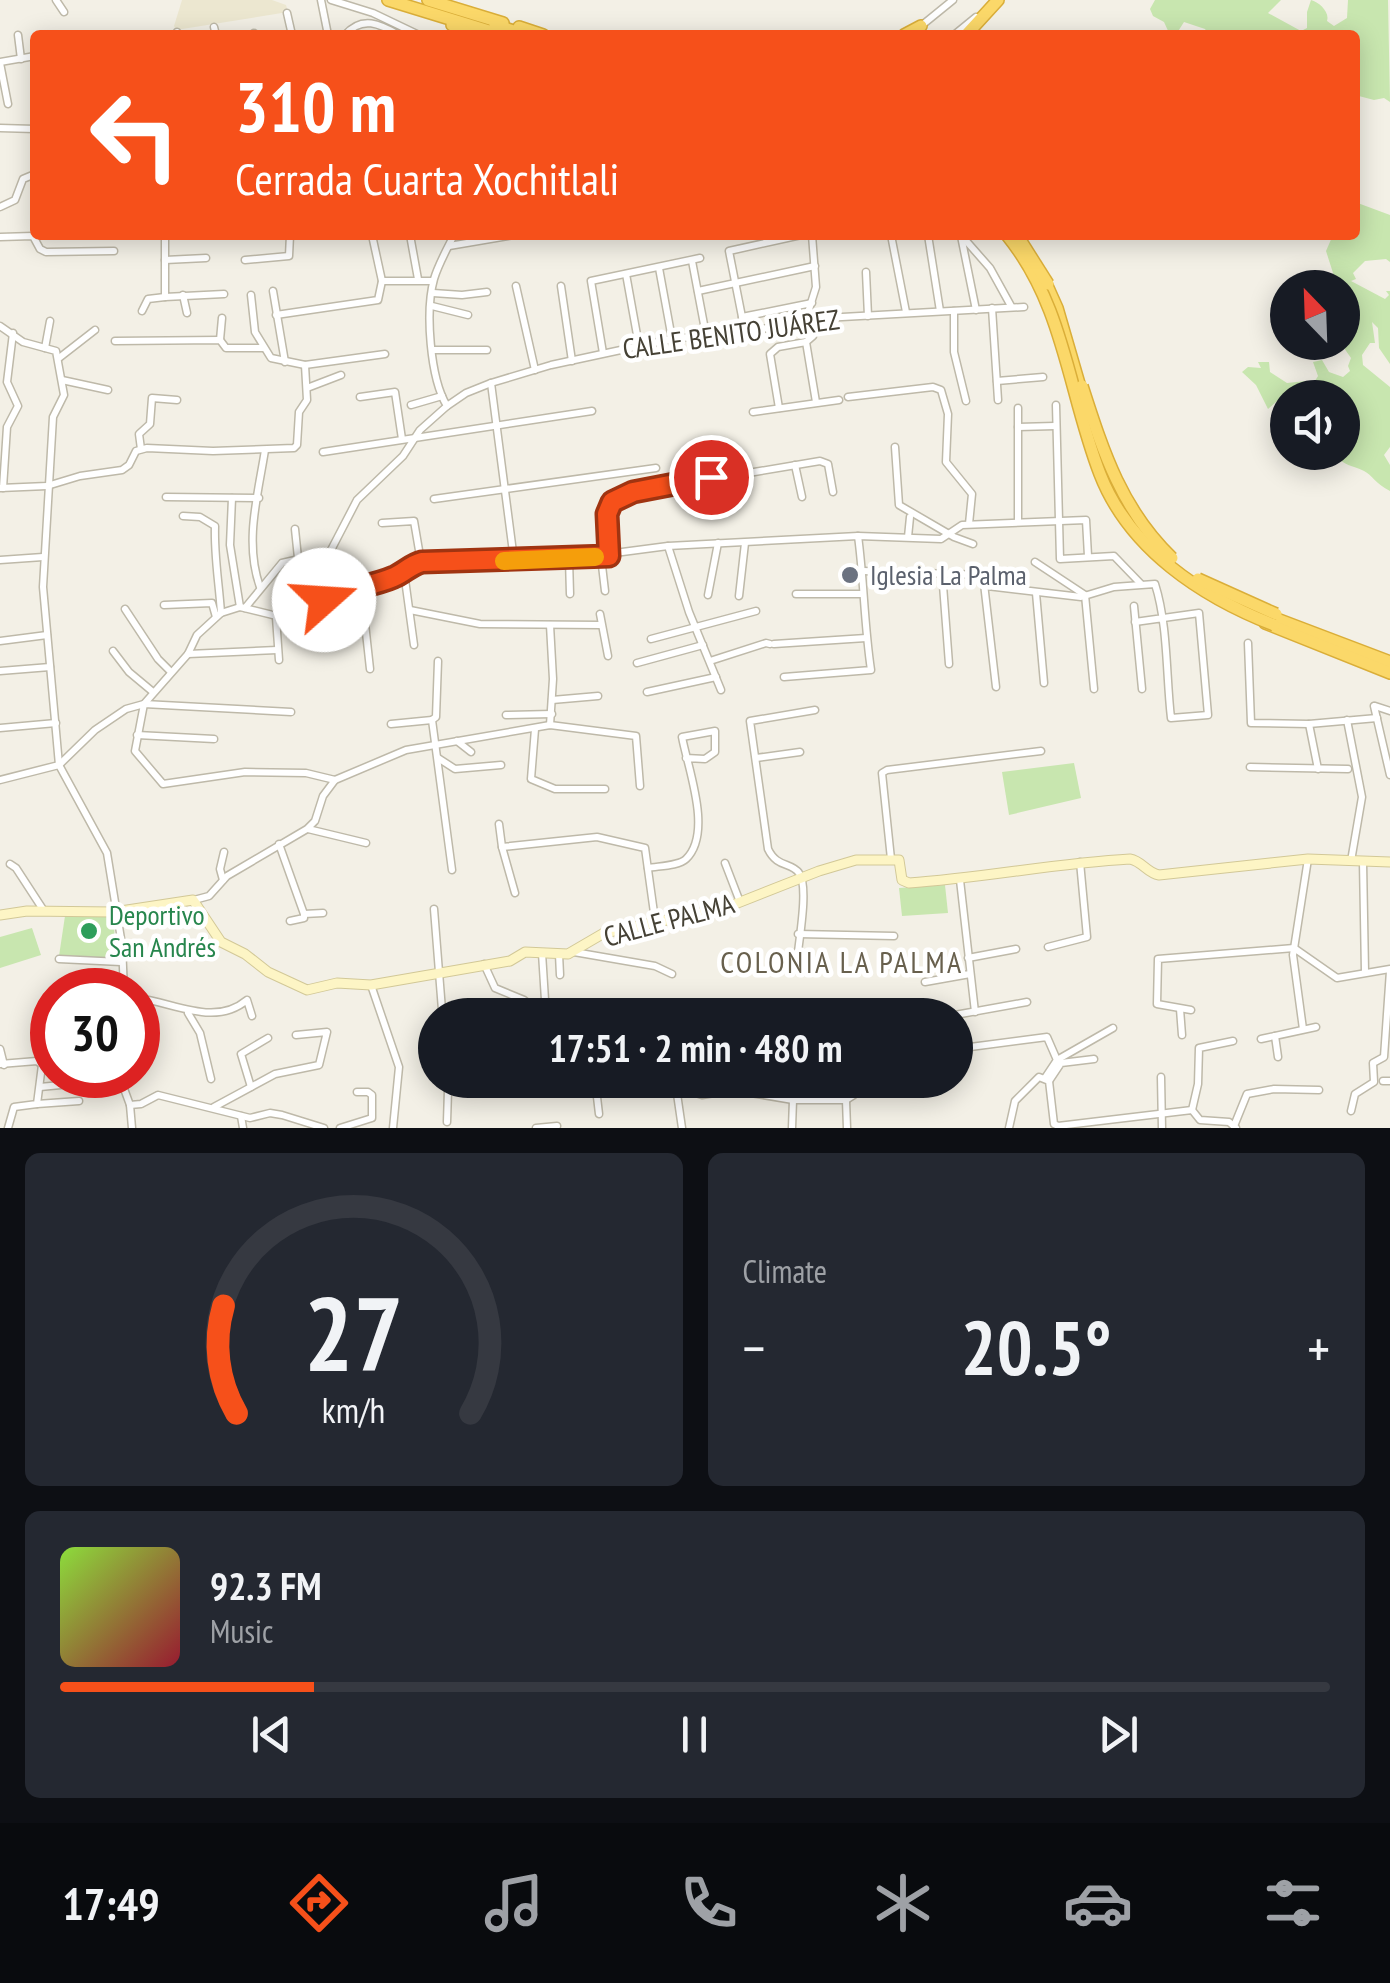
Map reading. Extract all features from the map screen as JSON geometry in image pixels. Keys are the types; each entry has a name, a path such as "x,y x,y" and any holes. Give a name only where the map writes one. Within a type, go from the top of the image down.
{"highway":[{"path":"388,0 429,4 524,30"},
{"path":"414,0 510,30"},
{"path":"970,30 997,0"},
{"path":"429,4 463,30"},
{"path":"429,4 490,30"},
{"path":"1009,240 1045,293 1102,477 1146,546 1221,602 1390,666"},
{"path":"1020,240 1051,290 1111,474 1134,515 1164,550 1202,582 1390,666"}],"street":[{"path":"56,0 64,12"},
{"path":"321,0 327,30"},
{"path":"331,0 408,30"},
{"path":"915,30 953,0"},
{"path":"960,30 997,0"},
{"path":"287,13 291,30"},
{"path":"350,30 356,25 377,22 391,30"},
{"path":"18,35 21,59"},
{"path":"8,104 0,62 30,57"},
{"path":"0,128 30,128"},
{"path":"0,207 14,200 23,179 30,176"},
{"path":"0,237 30,236"},
{"path":"35,240 46,252 114,251"},
{"path":"165,240 165,297"},
{"path":"245,260 290,256 290,240"},
{"path":"276,315 381,296 382,281 373,240"},
{"path":"411,240 418,279"},
{"path":"447,406 433,350 432,306 433,281 450,240"},
{"path":"745,332 728,250 777,240"},
{"path":"779,408 772,350 806,342 814,336 808,319 816,288 812,240"},
{"path":"892,240 906,312"},
{"path":"929,240 940,311"},
{"path":"961,240 976,310"},
{"path":"965,240 990,268 1012,306"},
{"path":"165,260 206,258"},
{"path":"603,353 591,281 696,259 706,335"},
{"path":"698,291 815,266"},
{"path":"659,268 672,340"},
{"path":"866,272 868,316"},
{"path":"626,274 639,346"},
{"path":"382,281 433,281"},
{"path":"516,286 535,370"},
{"path":"562,286 572,360"},
{"path":"272,291 285,362"},
{"path":"433,292 487,292"},
{"path":"142,310 148,300 224,294"},
{"path":"184,295 187,313"},
{"path":"251,295 254,332 272,358 305,365 385,354"},
{"path":"742,318 812,303"},
{"path":"432,306 468,315"},
{"name":"CALLE BENITO JUÁREZ","path":"414,438 466,393 603,353 808,319 1024,307"},
{"path":"992,308 998,400"},
{"path":"954,312 954,352 966,401"},
{"path":"222,318 220,340 226,348 263,348"},
{"path":"44,348 50,322"},
{"path":"0,326 23,342 56,351 60,358 64,395 53,417 44,557 46,635 59,765 107,853 122,968"},
{"path":"60,358 95,330"},
{"path":"13,333 7,382 18,406 7,426 2,488 47,486 122,470 140,449 139,434 150,424 152,398 177,400"},
{"path":"115,341 220,340"},
{"path":"806,342 816,402"},
{"path":"433,350 487,350"},
{"path":"140,449 296,447 298,418 306,400 305,365"},
{"path":"307,388 341,375"},
{"path":"997,381 1044,377"},
{"path":"62,380 108,390"},
{"path":"491,383 514,561"},
{"path":"752,412 933,387 941,390 948,414 946,462 972,494 969,524"},
{"path":"360,397 394,392 402,439"},
{"path":"411,405 442,396"},
{"path":"1056,406 1060,560 1114,556 1142,584"},
{"path":"1018,408 1018,522"},
{"path":"323,452 592,411"},
{"path":"1018,427 1055,426"},
{"path":"242,608 282,564 330,552 357,500 404,456 414,438"},
{"path":"895,447 899,505 973,544"},
{"path":"260,588 255,573 252,520 266,450"},
{"path":"605,591 608,509 633,492 826,462 833,492"},
{"path":"796,465 802,497"},
{"path":"434,499 656,468"},
{"path":"166,496 259,498"},
{"path":"232,498 230,545 242,608"},
{"path":"183,516 210,520 215,526 218,615"},
{"path":"908,538 910,517"},
{"path":"334,780 306,773 245,772 163,784 135,751 144,704 188,654 197,635 218,615 242,608 293,620 329,597 396,576 421,562 453,558 569,559 668,546 858,536 941,539 957,527 969,524 1057,520 1086,520 1088,556"},
{"path":"382,523 414,522 421,562"},
{"path":"294,529 298,558"},
{"path":"784,677 870,670 858,536"},
{"path":"738,596 745,542"},
{"path":"708,595 718,543"},
{"path":"668,546 721,690"},
{"path":"0,560 44,557"},
{"path":"569,559 570,594"},
{"path":"1034,562 1085,596"},
{"path":"404,570 414,645"},
{"path":"863,571 983,575 996,686"},
{"path":"942,572 949,664"},
{"path":"987,586 1085,596 1103,589 1155,584 1161,619 1170,718 1208,714 1199,613 1161,619 1136,622"},
{"path":"360,587 370,669"},
{"path":"1036,593 1044,684"},
{"path":"796,594 861,594"},
{"path":"1085,596 1094,689"},
{"path":"164,605 212,604 218,615"},
{"path":"1134,606 1142,689"},
{"path":"126,609 170,672"},
{"path":"410,610 480,624 601,625"},
{"path":"650,640 756,612"},
{"path":"600,614 608,656"},
{"path":"276,617 278,660"},
{"path":"550,624 550,725"},
{"path":"0,641 46,635"},
{"path":"710,661 766,643 866,638"},
{"path":"1248,643 1251,723 1309,724 1377,718"},
{"path":"637,663 703,645"},
{"path":"188,654 277,650"},
{"path":"113,651 129,672 153,692"},
{"path":"392,724 436,717 438,661"},
{"path":"0,671 50,667"},
{"path":"647,692 716,677"},
{"path":"552,700 598,696"},
{"path":"0,780 59,765 111,719 144,704 291,712"},
{"path":"1390,711 1374,706 1390,775"},
{"path":"796,970 804,902 801,878 796,869 772,858 768,849 750,722 815,710"},
{"path":"506,715 552,714"},
{"path":"432,720 452,870"},
{"path":"1347,720 1362,796 1351,862"},
{"path":"0,728 56,723"},
{"path":"1309,724 1318,769"},
{"path":"0,915 114,912 210,896 223,880 315,822 323,796 334,780 406,750 435,744 550,725 636,736 640,786"},
{"path":"535,729 531,779 555,789 605,790"},
{"path":"648,868 685,860 700,830 700,819 686,758 682,737 715,731 715,752 705,759 686,758"},
{"path":"137,735 214,739"},
{"path":"457,741 471,752"},
{"path":"1040,751 887,770 882,774 890,859 899,860 902,880 960,880 1130,858 1159,875 1308,859 1390,862"},
{"path":"756,758 800,752"},
{"path":"437,758 456,770 501,765"},
{"path":"1250,767 1348,769"},
{"path":"499,824 516,893"},
{"path":"307,829 366,843"},
{"path":"502,847 598,837 644,848 655,920"},
{"path":"278,844 304,916"},
{"path":"223,880 220,869 224,852"},
{"name":"CALLE PALMA","path":"193,900 222,942 308,990 337,984 372,984 510,960 524,952 573,952 604,932 725,908 856,860 890,859"},
{"path":"1303,1029 1294,948 1308,859"},
{"path":"1048,947 1087,937 1080,862"},
{"path":"1363,862 1364,972"},
{"path":"10,864 45,912"},
{"path":"725,864 740,902"},
{"path":"960,880 974,1012 1027,1002"},
{"path":"434,910 441,998"},
{"path":"290,921 323,913"},
{"path":"798,934 894,936"},
{"path":"1191,1010 1159,1006 1155,1000 1158,959 1294,948 1338,978 1390,970 1384,1057 1373,1063 1374,1082 1356,1094 1351,1111"},
{"path":"968,958 1016,950"},
{"path":"542,952 545,998"},
{"path":"573,952 655,966 672,974"},
{"path":"559,953 560,975"},
{"path":"59,960 122,962"},
{"path":"484,963 494,988 519,998"},
{"path":"925,982 970,974"},
{"path":"372,984 398,1067 393,1128"},
{"path":"160,1001 188,1013 204,1010 224,1014 248,1000 252,1016"},
{"path":"1180,1009 1182,1034"},
{"path":"188,1013 200,1032 211,1079"},
{"path":"1261,1039 1316,1027"},
{"path":"1114,1028 1057,1060 1047,1079 1054,1124 1105,1124 1192,1110"},
{"path":"213,1108 275,1074 319,1065 327,1032 296,1034"},
{"path":"973,1046 1042,1036 1049,1040 1057,1060"},
{"path":"1275,1036 1278,1057"},
{"path":"251,1087 241,1054 268,1038"},
{"path":"1192,1110 1198,1084 1199,1048 1233,1041"},
{"path":"0,1049 2,1065 30,1062"},
{"path":"1009,1128 1018,1096 1033,1080 1047,1079 1061,1063 1094,1059"},
{"path":"1162,1077 1162,1128"},
{"path":"1192,1110 1200,1120 1224,1121 1235,1127 1246,1095 1274,1089 1319,1090"},
{"path":"340,1128 372,1118 372,1095 357,1092"},
{"path":"130,1105 158,1095 250,1118 270,1113 324,1128"},
{"path":"37,1104 38,1098"},
{"path":"127,1098 132,1128"},
{"path":"447,1122 448,1098"},
{"path":"597,1098 599,1114"},
{"path":"678,1098 682,1128"},
{"path":"781,1098 849,1098"},
{"path":"792,1128 793,1100"},
{"path":"846,1100 847,1128"},
{"path":"8,1128 14,1107 79,1101"},
{"path":"241,1116 243,1128"},
{"path":"536,1128 556,1126"}],"shaded area":[{"path":"182,0 272,0 286,5 288,12 176,30"}],"green space":[{"path":"1155,0 1281,0 1268,13 1299,30 1206,30 1184,22 1179,30 1168,30 1150,9"},
{"path":"1311,0 1323,8 1327,21 1334,26 1347,18 1348,0 1388,0 1390,102 1384,98 1360,96 1360,30 1303,30 1307,28"},
{"path":"1360,204 1390,215 1390,262 1365,261 1356,270 1332,270 1326,251 1331,240 1360,240"},
{"path":"1360,286 1385,299 1389,295 1386,291 1390,291 1390,364 1379,348 1378,328 1372,322 1375,343 1370,343 1362,355 1363,365 1390,387 1390,447 1384,455 1390,465 1390,491 1360,470 1360,380 1316,380 1318,376 1313,362 1322,360 1329,372 1343,377 1350,371 1350,360 1360,360"},
{"path":"1258,362 1269,362 1270,372 1282,380 1270,380 1268,409 1256,385 1242,372 1248,367 1261,368"},
{"path":"1074,763 1081,798 1009,815 1002,772"},
{"path":"945,885 948,913 902,916 899,888"},
{"name":"Deportivo San Andrés","path":"65,916 114,917 115,958 59,956"},
{"path":"32,928 41,955 0,968 0,937"}],"slow traffic":[{"path":"504,561 595,557"}],"place":[{"name":"Iglesia La Palma","path":"850,575"},
{"name":"Deportivo San Andrés","path":"89,931"}],"district":[{"name":"COLONIA LA PALMA","path":"842,963"}],"route":[{"path":"324,600 396,576 422,562 453,558 514,561 609,556 607,514 612,502 633,492 711,477"}]}
